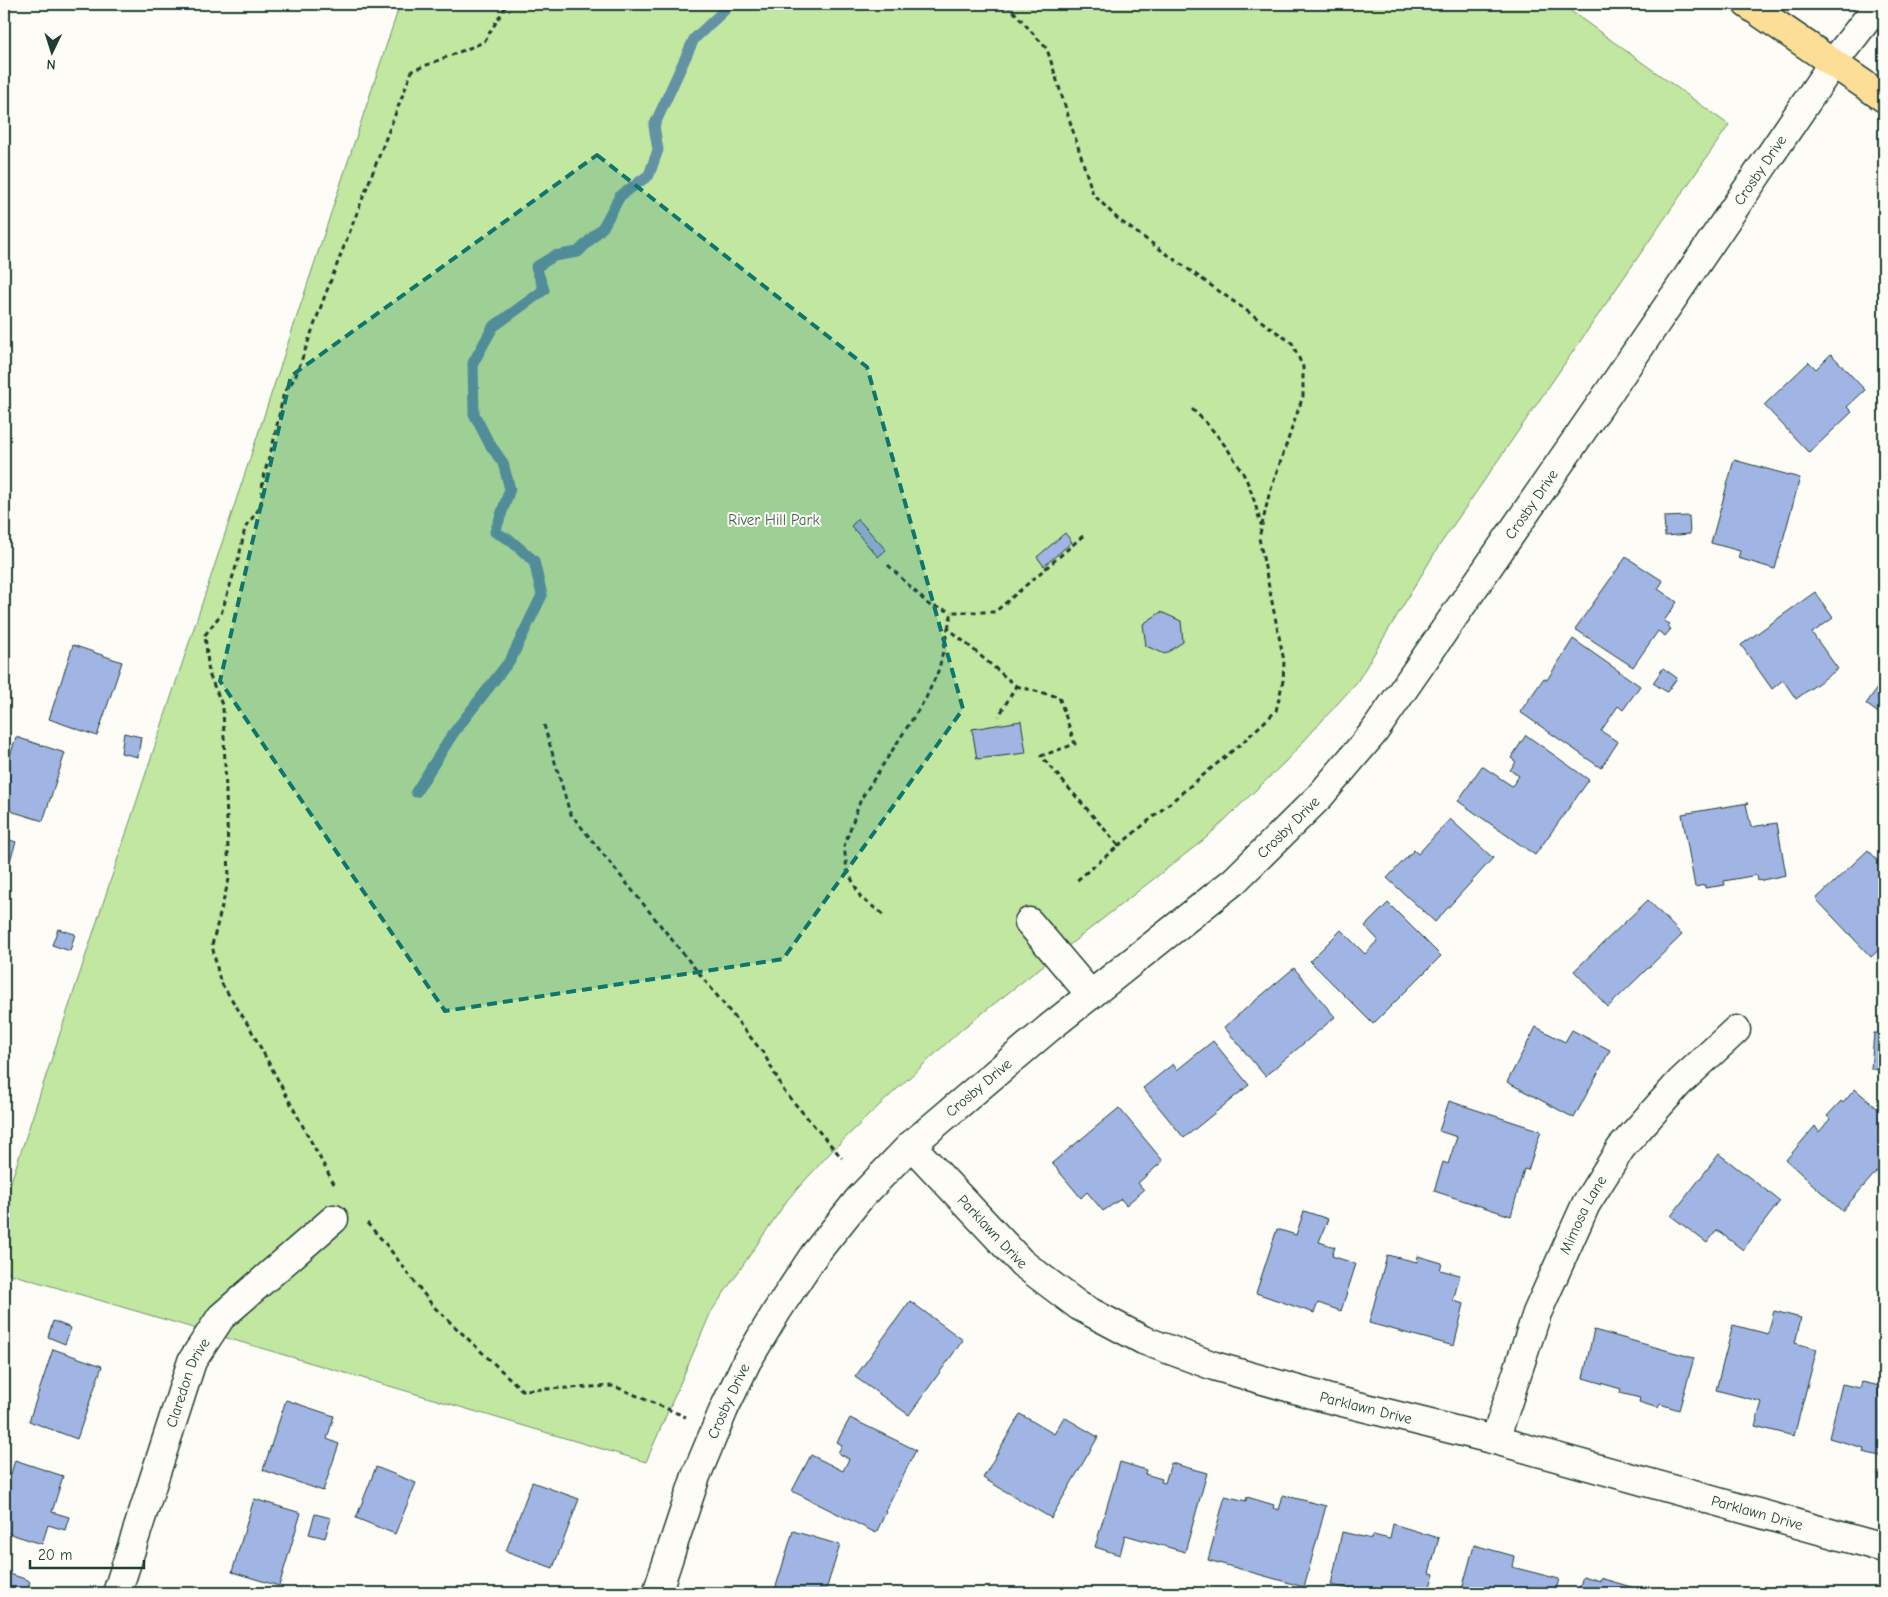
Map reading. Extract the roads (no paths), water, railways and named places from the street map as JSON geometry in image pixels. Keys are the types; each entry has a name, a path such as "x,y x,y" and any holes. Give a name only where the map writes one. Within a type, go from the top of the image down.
{"main road":[{"path":"1747,4 1884,98"}],"street":[{"name":"Crosby Drive","path":"657,1593 696,1476 724,1409 747,1361 814,1255 859,1199 911,1145 1091,995 1234,881 1320,796 1374,732 1833,63 1879,4"},
{"path":"1029,922 1091,995"},
{"name":"Mimosa Lane","path":"1495,1440 1537,1313 1586,1204 1620,1148 1680,1082 1736,1030"},
{"name":"Parklawn Drive","path":"911,1145 1022,1263 1079,1306 1143,1340 1214,1366 1326,1398 1495,1440 1884,1548"},
{"name":"Claredon Drive","path":"117,1593 192,1361 221,1317 334,1219"}],"waterway":[{"path":"416,792 452,735 511,659 542,595 534,561 510,540 495,532 510,489 503,463 489,443 474,414 473,363 493,327 544,290 536,267 554,256 578,252 603,227 620,196 649,175 658,150 654,126 694,39 731,4"}],"park label":[{"name":"River Hill Park","path":"774,520"}]}
